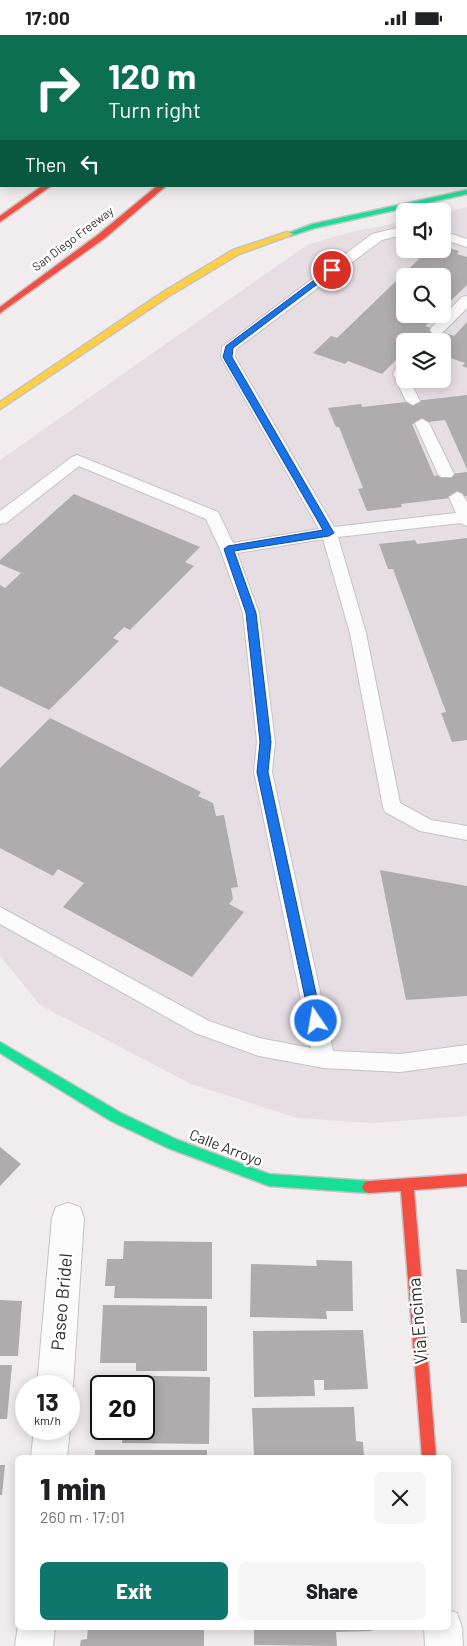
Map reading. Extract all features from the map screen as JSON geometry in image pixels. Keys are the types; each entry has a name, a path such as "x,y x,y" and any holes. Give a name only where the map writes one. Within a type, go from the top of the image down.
{"main road":[{"path":"0,220 46,187"},
{"name":"San Diego Freeway","path":"0,311 102,236 161,187"},
{"path":"0,406 166,294 236,252 313,225 467,192"},
{"name":"Calle Arroyo","path":"0,1047 116,1117 173,1144 268,1180 381,1188 467,1180"},
{"name":"Via Encima","path":"407,1185 429,1455"}],"street":[{"name":"Paseo Bridel","path":"56,1375 68,1218"},
{"path":"49,1455 51,1440"},
{"path":"34,1646 36,1630"},
{"path":"443,1630 444,1646"}],"lane":[{"path":"396,233 376,237 229,347 228,357 329,533 358,633 392,807 427,826 467,833"},
{"path":"451,238 467,243"},
{"path":"437,330 467,300"},
{"path":"406,388 413,401"},
{"path":"422,423 446,474"},
{"path":"0,519 77,459 212,516 228,549 251,613 266,742 263,772 324,1059"},
{"path":"228,549 329,533 466,518 456,497"},
{"path":"1,917 202,1027 259,1047 324,1059 400,1063 467,1054"}],"shaded area":[{"path":"467,207 467,1116 372,1123 297,1118 191,1084 40,1005 0,956 0,460 307,245 347,233 396,223 396,258 451,258 451,211"}],"building":[{"path":"451,249 459,251 457,254 467,257 467,285 451,300 451,268 410,268 419,259 416,258 451,258"},
{"path":"396,281 396,323 428,323 425,326 445,333 396,333 396,360 382,374 348,361 345,364 313,353 331,336 337,338"},
{"path":"467,322 467,368 462,366 465,363 451,358 451,335 454,336"},
{"path":"467,395 467,469 445,420 412,424 434,476 467,472 467,496 401,504 402,507 367,511 358,489 363,488 339,427 336,427 328,408 361,404 362,407"},
{"path":"74,494 200,547 185,562 194,566 130,630 124,627 113,638 119,641 49,710 0,686 0,585 5,588 21,573 0,564 0,560"},
{"path":"467,538 467,740 452,742 441,713 446,712 393,569 388,569 379,544 415,540 417,544"},
{"path":"50,718 201,792 198,796 213,803 216,816 224,815 238,887 231,888 233,899 229,904 244,912 192,977 63,907 84,883 58,869 53,876 0,848 0,768"},
{"path":"380,870 467,886 467,996 406,1000"},
{"path":"0,1147 21,1164 0,1186"},
{"path":"124,1241 212,1242 212,1299 114,1298 115,1286 105,1286 107,1259 123,1259"},
{"path":"316,1260 352,1261 353,1311 326,1311 327,1319 250,1317 251,1264 317,1266"},
{"path":"456,1269 467,1270 467,1323 461,1323"},
{"path":"0,1300 22,1301 18,1356 0,1356"},
{"path":"103,1305 207,1306 207,1371 136,1371 136,1363 100,1363"},
{"path":"363,1330 368,1389 324,1390 324,1380 314,1380 315,1396 254,1397 253,1331"},
{"path":"0,1365 12,1365 7,1419 0,1419"},
{"path":"155,1376 210,1377 209,1444 122,1443 122,1440 155,1440"},
{"path":"354,1407 356,1441 363,1442 364,1455 254,1455 252,1408"},
{"path":"95,1450 207,1450 207,1455 95,1455"},
{"path":"0,1465 5,1465 2,1495 0,1495"},
{"path":"88,1630 204,1630 204,1646 80,1646 81,1640 87,1639"},
{"path":"254,1630 372,1631 336,1632 337,1646 254,1645"}],"traffic: fast":[{"path":"290,234 313,226 467,192"},
{"path":"0,1047 116,1117 173,1144 269,1180 369,1187"}],"traffic: slow":[{"path":"0,406 166,294 236,252 290,234"}],"traffic: jam":[{"path":"0,220 46,187"},
{"path":"0,311 102,236 161,187"},
{"path":"369,1187 467,1180"},
{"path":"407,1185 429,1455"}],"route":[{"path":"316,1021 263,772 266,742 251,613 228,549 329,533 228,357 229,347 332,270"}]}
